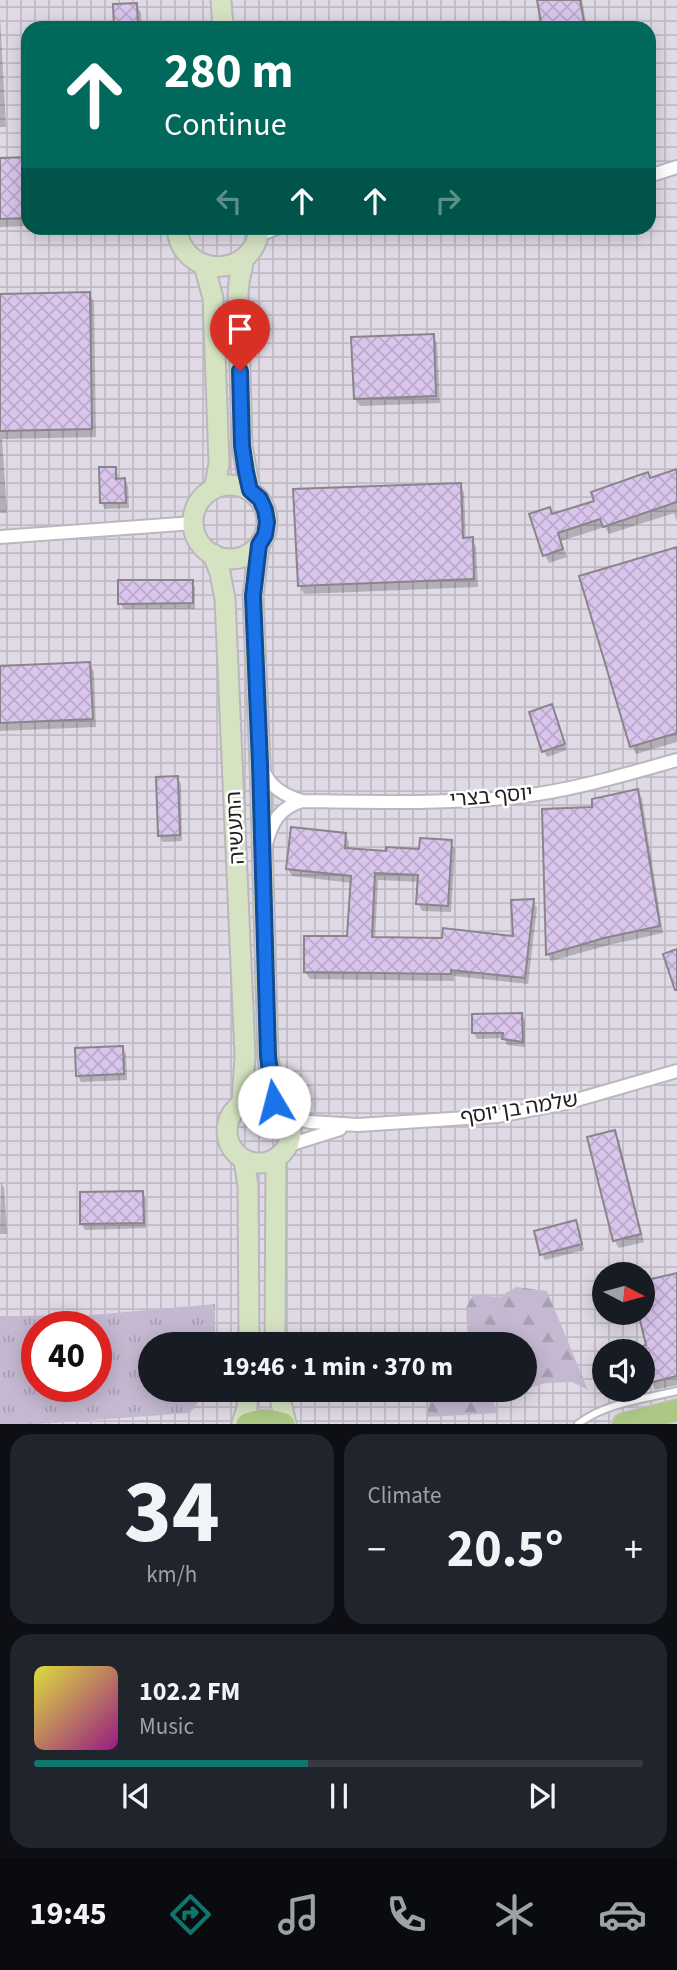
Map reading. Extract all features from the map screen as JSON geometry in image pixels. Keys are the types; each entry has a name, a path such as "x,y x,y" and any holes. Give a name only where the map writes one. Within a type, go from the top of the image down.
{"main road":[{"path":"623,1424 677,1410"},
{"path":"244,1424 274,1420 285,1424"}],"street":[{"path":"221,0 222,21"},
{"path":"656,174 677,167"},
{"path":"177,235 192,258 204,265 218,267 232,265 244,258 254,248 258,235"},
{"path":"244,258 238,295 242,446 250,490"},
{"path":"204,265 213,298 219,464 214,489"},
{"path":"226,485 250,490 260,499 265,510 265,535 249,554 225,558 213,554 196,536 194,523 199,503 214,489 226,485"},
{"path":"0,537 194,523"},
{"name":"התעשיה","path":"259,545 253,596 268,1056 274,1102"},
{"name":"התעשיה","path":"213,554 225,599 245,1056 242,1104"},
{"name":"יוסף בצרי","path":"260,764 277,790 302,801 410,803 517,797 605,780 677,760"},
{"path":"262,859 274,821 290,805 302,801"},
{"name":"שלמה בן יוסף","path":"288,1117 310,1122 358,1125 498,1116 566,1103 677,1071"},
{"path":"275,1332 282,1152 291,1135 291,1126 283,1109 274,1102 263,1099 252,1099 233,1111 227,1132 235,1153 244,1160 266,1163 282,1152"},
{"name":"שלמה בן יוסף","path":"282,1152 323,1133 358,1125"},
{"path":"244,1160 248,1186 249,1332"},
{"path":"244,1424 247,1402"},
{"path":"280,1402 285,1424"}],"lane":[{"path":"578,1424 613,1407 677,1391"}],"shaded area":[{"path":"0,0 677,0 677,1424 0,1424"}],"green space":[{"path":"516,1287 547,1291 588,1390 572,1382 537,1386 537,1332 467,1332 466,1308 473,1295 499,1297"},
{"path":"215,1304 215,1332 138,1332 138,1402 198,1402 190,1413 37,1424 0,1424 0,1316 21,1316 21,1402 112,1402 112,1313"},
{"path":"429,1402 494,1402 497,1413 427,1417"}],"building":[{"path":"537,0 580,0 584,21 541,21"},
{"path":"137,3 138,21 114,21 113,4"},
{"path":"21,157 21,218 0,219 0,158"},
{"path":"90,292 92,429 0,431 0,294"},
{"path":"434,334 436,396 354,399 351,337"},
{"path":"99,467 116,467 116,479 125,478 126,503 100,503"},
{"path":"677,469 677,502 603,527 600,519 558,533 563,549 543,556 529,514 550,507 552,514 594,501 591,492 648,472 650,478"},
{"path":"461,483 463,538 473,537 474,579 298,586 293,489"},
{"path":"677,547 677,733 630,747 579,576"},
{"path":"118,580 193,580 193,603 118,604"},
{"path":"90,662 93,719 0,723 0,666"},
{"path":"552,704 565,744 542,752 529,712"},
{"path":"178,776 180,835 158,836 156,777"},
{"path":"638,789 660,926 604,938 546,955 542,809 592,807 592,799"},
{"path":"291,827 346,833 345,848 386,851 386,847 419,849 420,838 452,840 448,906 416,904 418,875 375,873 372,937 442,938 443,928 513,936 511,900 534,899 525,978 451,970 451,974 304,972 304,936 347,936 351,876 286,869"},
{"path":"677,949 677,990 675,990 663,954"},
{"path":"522,1013 523,1042 502,1039 503,1033 472,1033 472,1014"},
{"path":"123,1046 124,1074 76,1076 75,1048"},
{"path":"615,1130 641,1234 613,1241 587,1137"},
{"path":"143,1191 144,1223 80,1224 80,1192"},
{"path":"576,1220 582,1244 540,1255 534,1231"},
{"path":"677,1273 677,1376 655,1382 655,1339 645,1339 641,1325 655,1325 655,1278"}],"route":[{"path":"240,371 242,446 246,472 250,490 260,499 267,522 265,535 259,545 253,596 268,1056 274,1102"}]}
